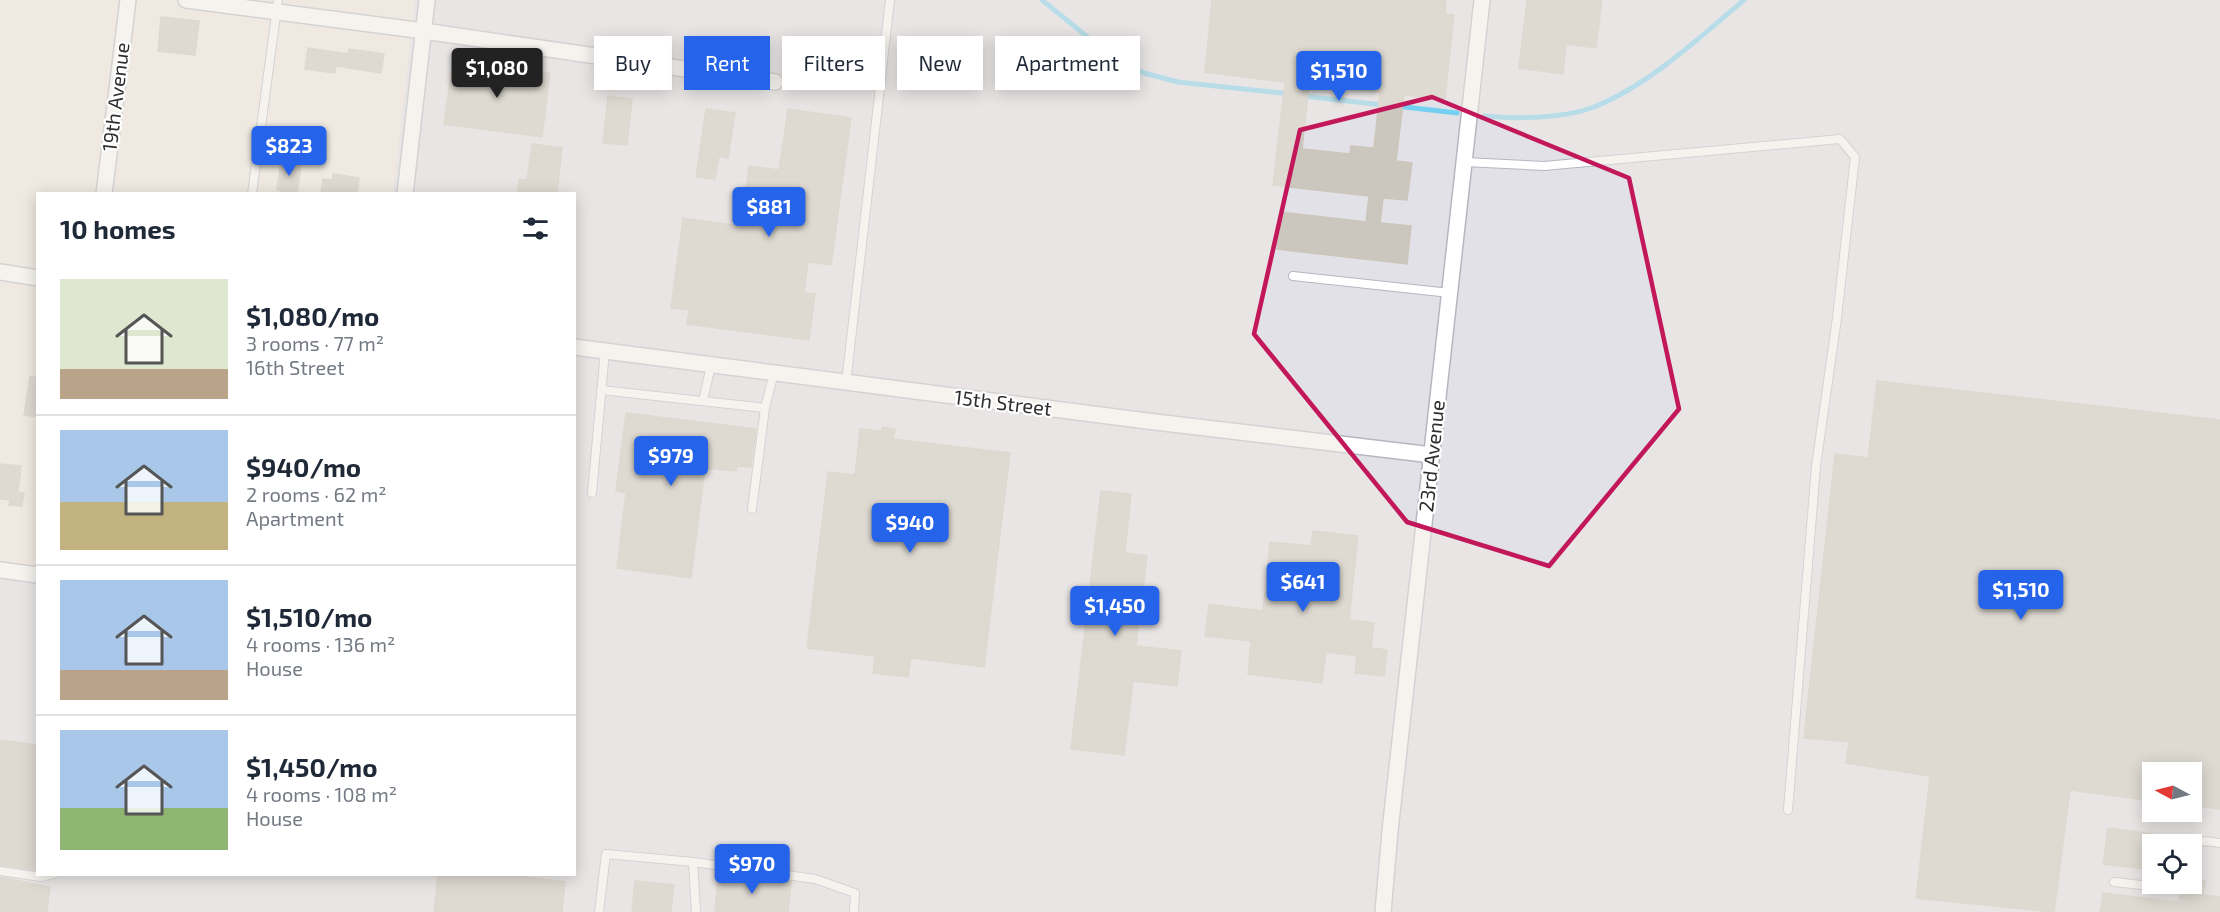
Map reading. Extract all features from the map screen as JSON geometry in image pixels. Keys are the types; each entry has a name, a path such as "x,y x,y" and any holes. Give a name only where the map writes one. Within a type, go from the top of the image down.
{"street":[{"name":"19th Avenue","path":"104,192 128,0"},
{"path":"186,0 277,6 424,31 775,82"},
{"path":"405,192 428,0"},
{"name":"23rd Avenue","path":"1383,912 1482,0"},
{"path":"0,272 36,278"},
{"name":"15th Street","path":"576,347 774,374 1432,455"},
{"path":"0,570 36,575"}],"lane":[{"path":"846,383 890,0"},
{"path":"252,192 277,6"},
{"path":"1465,162 1544,166 1840,139 1855,157 1836,326 1816,466 1788,810"},
{"path":"1293,276 1450,293"},
{"path":"592,493 605,351"},
{"path":"704,401 711,365"},
{"path":"752,508 765,408 774,374"},
{"path":"601,390 765,408"},
{"path":"2202,841 2220,843"},
{"path":"599,912 606,854 693,862 815,879 855,893 854,912"},
{"path":"693,862 696,912"},
{"path":"0,871 36,875"},
{"path":"2114,882 2142,886"}],"highlighted area":[{"path":"1432,97 1629,178 1679,409 1549,566 1407,522 1254,334 1300,130"}],"shaded area":[{"path":"415,0 2220,0 2220,912 0,912 0,565 36,566 36,876 576,876 576,192 393,192"}],"building":[{"path":"1212,0 1446,0 1445,14 1454,15 1445,99 1404,95 1396,161 1412,163 1407,200 1383,198 1380,223 1411,226 1407,264 1277,249 1281,212 1366,222 1369,196 1273,185 1285,82 1205,72","holes":["1309,85 1380,92 1374,148 1351,146 1350,154 1302,149"]},
{"path":"1527,0 1602,0 1596,48 1566,44 1563,74 1519,68"},
{"path":"161,17 199,21 195,55 158,51"},
{"path":"308,48 348,54 349,49 384,54 381,73 336,66 335,73 305,69"},
{"path":"453,61 550,73 542,137 444,124"},
{"path":"608,96 632,99 627,145 603,143"},
{"path":"706,109 735,113 728,158 719,156 715,179 696,177"},
{"path":"788,109 851,118 831,265 808,262 804,293 815,294 809,340 687,324 689,310 671,308 683,218 741,226 749,166 779,170"},
{"path":"532,144 562,148 557,192 517,192 519,179 527,180"},
{"path":"281,161 301,164 297,192 277,190"},
{"path":"333,174 359,178 357,192 321,192 323,179 332,180"},
{"path":"30,377 36,377 36,417 24,415"},
{"path":"1877,381 2220,420 2220,809 2202,806 2202,762 2142,762 2142,800 2070,790 2054,912 1916,898 1930,776 1846,763 1849,742 1804,738 1835,454 1868,458"},
{"path":"626,413 756,429 751,467 737,466 736,471 705,468 691,578 617,568 626,493 616,491"},
{"path":"882,427 895,429 893,439 1010,453 984,667 911,658 908,677 873,673 875,656 807,648 828,472 855,475 860,429 882,431"},
{"path":"0,464 21,466 18,492 24,493 22,506 9,505 10,500 0,499"},
{"path":"1101,491 1131,494 1125,553 1147,556 1136,646 1181,651 1177,686 1133,681 1124,755 1071,749"},
{"path":"1313,531 1358,536 1349,620 1374,623 1371,648 1387,650 1384,676 1355,673 1357,656 1326,652 1322,683 1248,674 1251,641 1205,636 1209,604 1263,611 1270,542 1311,546"},
{"path":"0,740 36,745 36,870 0,865"},
{"path":"2108,828 2152,834 2142,834 2142,869 2103,864"},
{"path":"718,874 791,882 788,912 715,912"},
{"path":"438,876 516,876 565,882 562,912 434,912"},
{"path":"0,877 50,887 47,912 0,912"},
{"path":"635,881 674,885 671,912 632,912"},
{"path":"2202,881 2205,881 2203,895 2220,897 2220,912 2100,912 2103,893 2179,902 2180,894 2202,894"}],"waterway":[{"path":"1042,0 1116,60 1144,73 1178,82 1291,94"},
{"path":"1484,116 1539,117 1568,114 1594,107 1614,98 1654,73 1744,0"},
{"path":"1303,96 1383,105"},
{"path":"1396,106 1457,113"}]}
